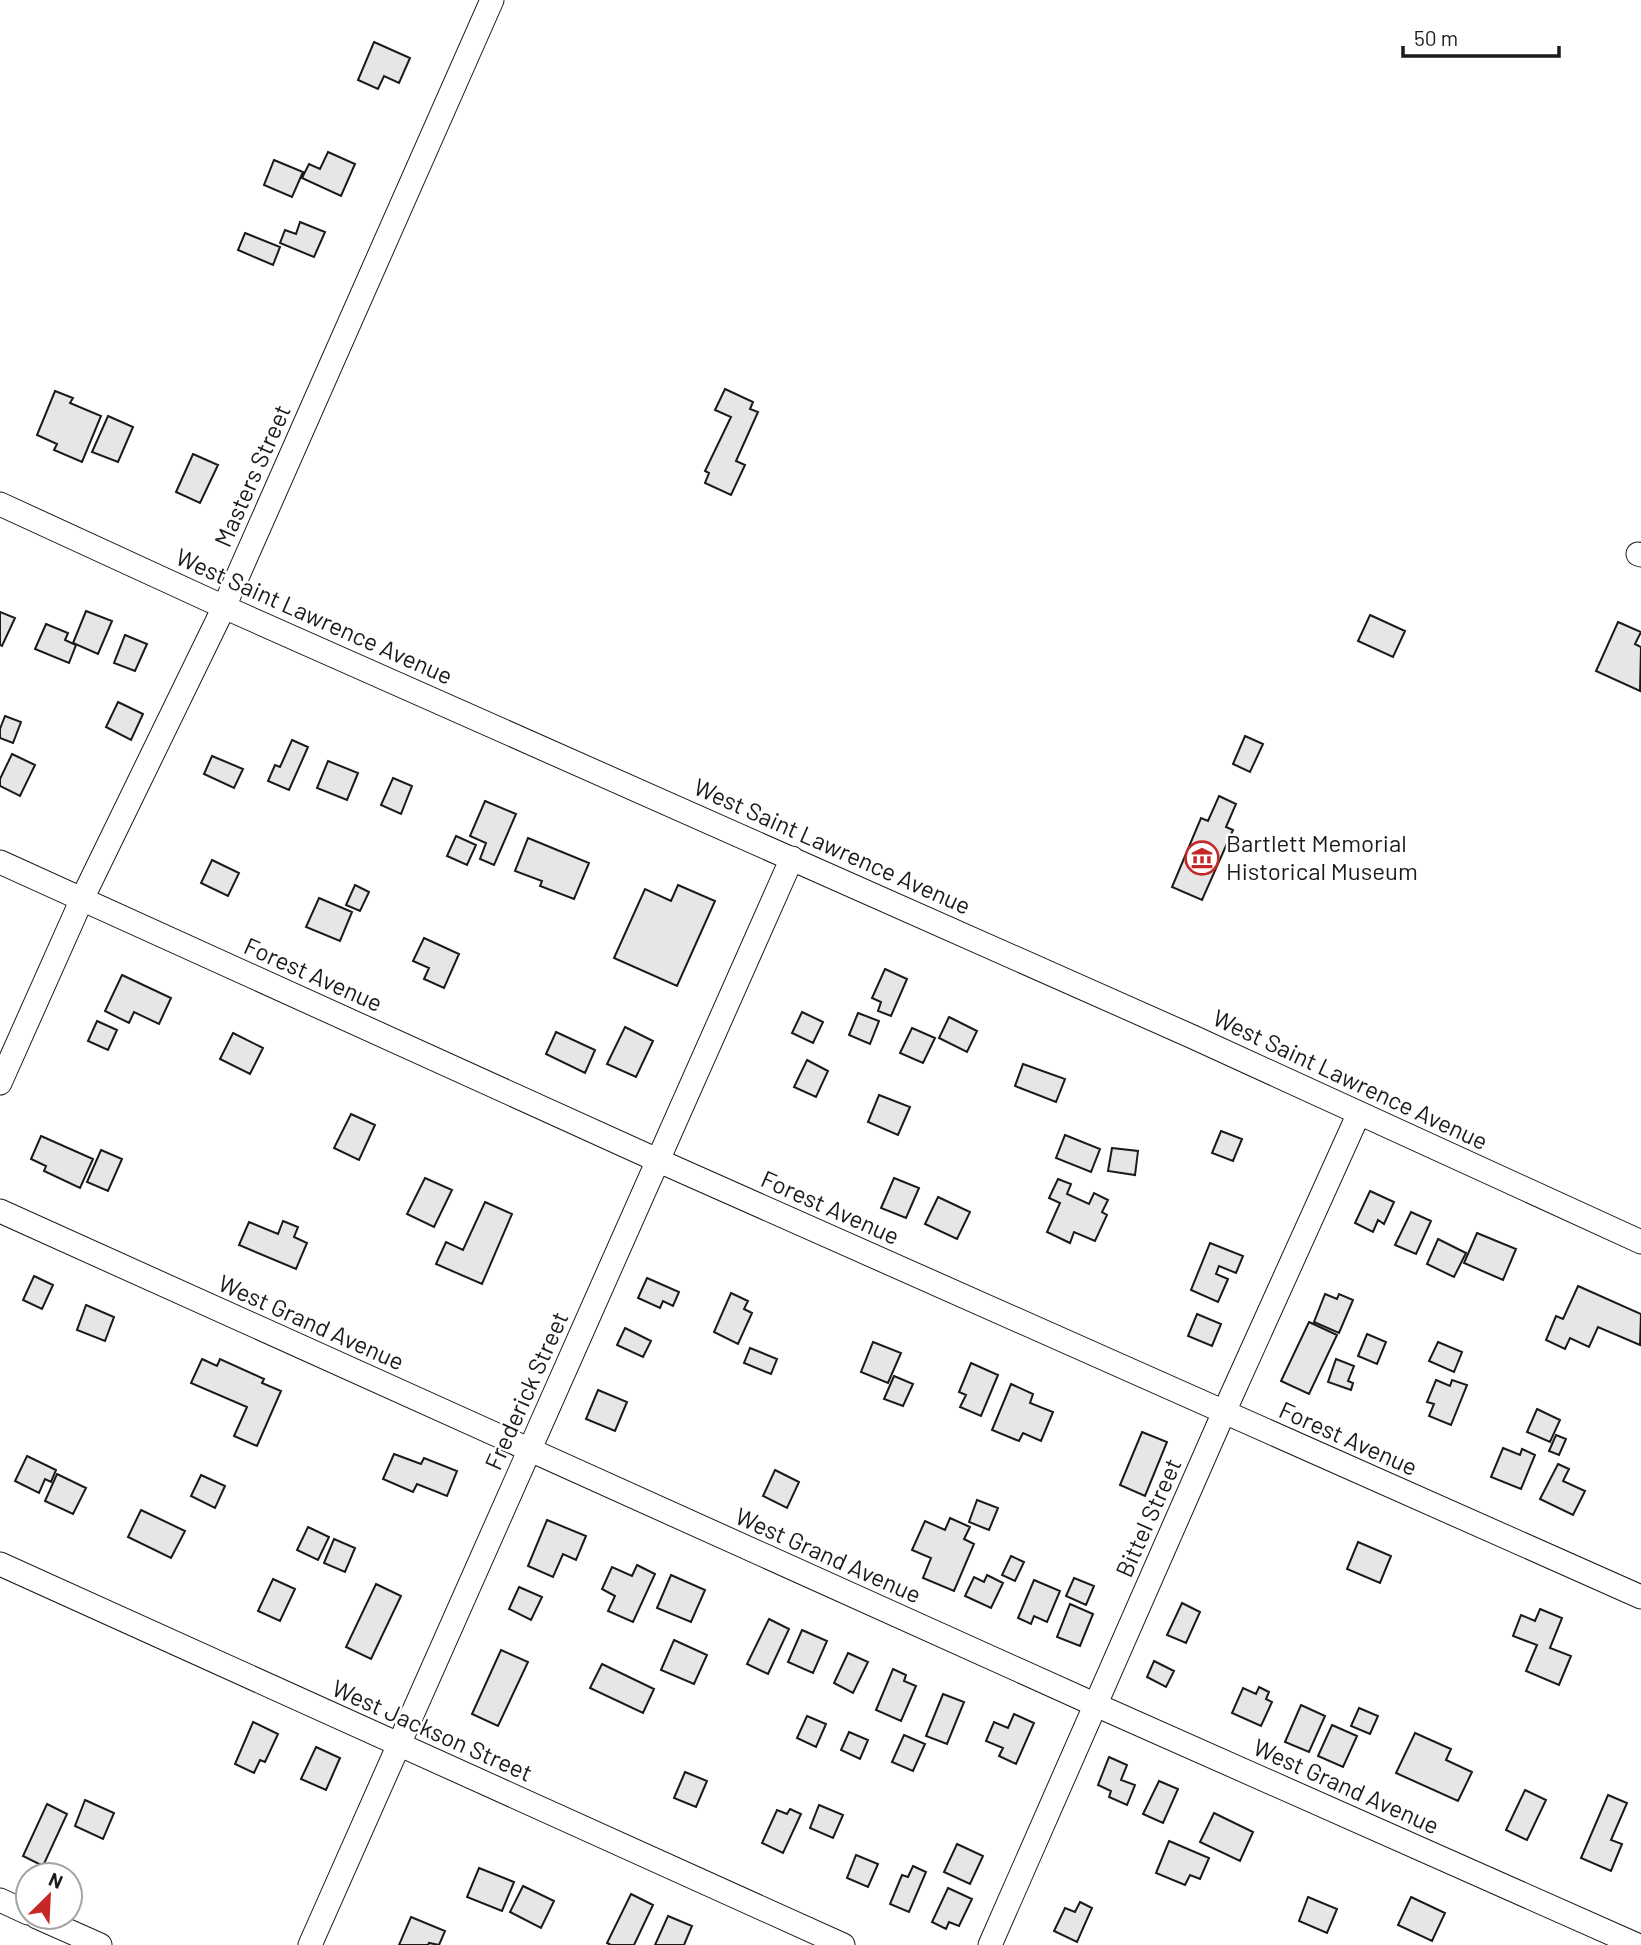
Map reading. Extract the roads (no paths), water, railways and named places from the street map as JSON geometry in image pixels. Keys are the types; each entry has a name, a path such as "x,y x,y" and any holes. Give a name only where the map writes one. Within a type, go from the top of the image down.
{"street":[{"name":"Masters Street","path":"0,1083 82,900 224,607 492,0"},
{"name":"West Saint Lawrence Avenue","path":"0,505 792,858 1641,1242"},
{"name":"Frederick Street","path":"310,1945 792,858"},
{"name":"Forest Avenue","path":"0,862 657,1160 1641,1597"},
{"name":"Bittel Street","path":"990,1945 1224,1412 1359,1113"},
{"name":"West Grand Avenue","path":"0,1211 1096,1705 1637,1945"},
{"name":"West Jackson Street","path":"0,1564 843,1945"},
{"path":"68,1931 100,1945"}],"place":[{"name":"Bartlett Memorial Historical Museum","path":"1202,858"}]}
